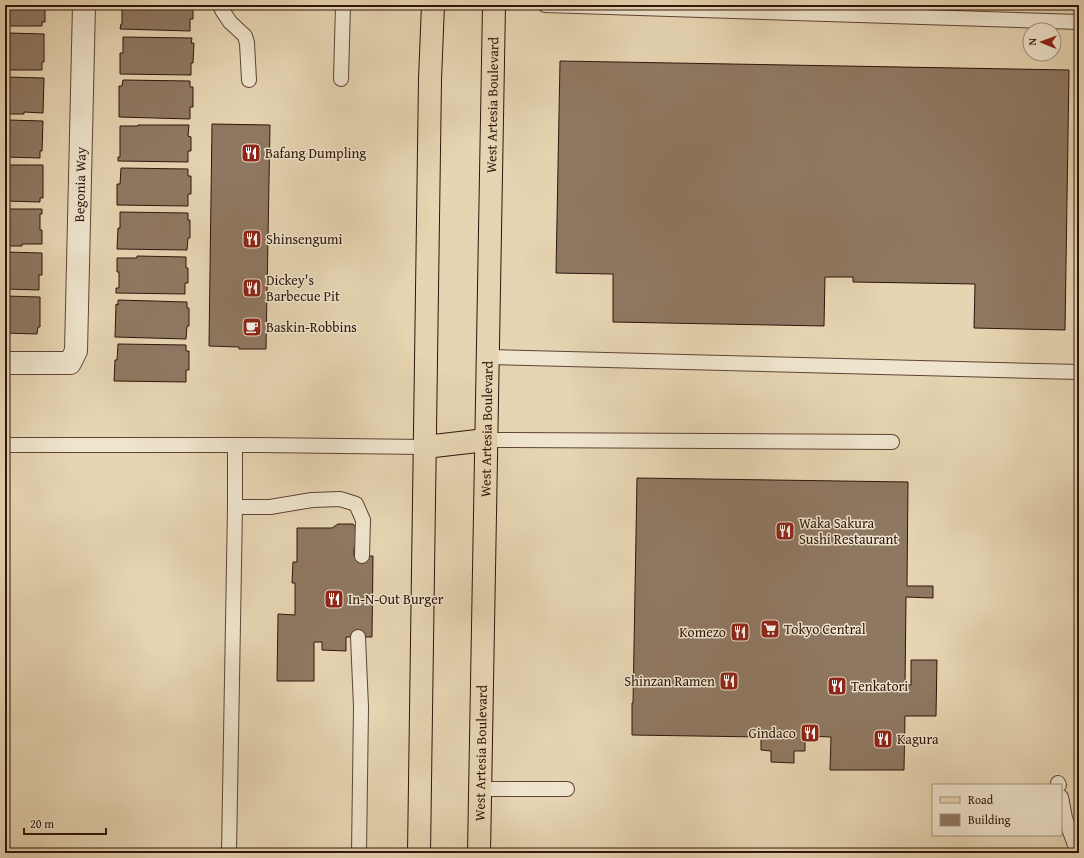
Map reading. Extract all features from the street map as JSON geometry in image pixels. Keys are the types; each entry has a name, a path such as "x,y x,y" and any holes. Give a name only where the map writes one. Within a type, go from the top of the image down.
{"main road":[{"path":"419,853 430,79 433,5"},
{"name":"West Artesia Boulevard","path":"479,853 494,5"},
{"path":"425,447 486,440"}],"street":[{"name":"Begonia Way","path":"5,363 70,363 76,351 84,5"}],"lane":[{"path":"220,5 230,22 245,36 247,43 249,80"},
{"path":"341,79 343,5"},
{"path":"545,5 1079,22"},
{"path":"488,357 1079,372"},
{"path":"486,440 892,442"},
{"path":"5,445 425,447"},
{"path":"228,853 235,445"},
{"path":"235,507 270,507 312,500 340,499 356,504 363,520 362,556"},
{"path":"358,637 361,707 359,853"},
{"path":"480,789 567,789"},
{"path":"1062,802 1065,818 1078,853"}],"building":[{"path":"5,5 45,5 45,22 42,22 42,26 5,26"},
{"path":"122,5 193,5 193,19 190,19 190,31 120,29 122,24"},
{"path":"5,31 9,31 9,33 44,34 44,62 42,62 42,70 5,70"},
{"path":"123,37 192,38 191,43 194,43 191,75 120,74 120,53 123,53"},
{"path":"560,61 1069,70 1065,330 974,328 975,284 853,282 853,277 825,277 824,326 613,322 613,274 556,273"},
{"path":"5,77 44,78 43,113 24,112 24,114 5,114"},
{"path":"123,80 190,81 190,87 193,87 193,107 190,107 190,119 119,117 119,86 122,86"},
{"path":"5,119 43,121 42,151 40,151 40,158 5,157"},
{"path":"212,124 270,125 266,349 239,349 239,347 209,346"},
{"path":"189,125 188,136 191,137 191,151 188,151 188,162 118,161 118,157 120,157 120,126"},
{"path":"5,165 43,165 43,198 40,198 40,202 5,201"},
{"path":"121,168 188,169 188,176 191,176 191,194 188,194 188,206 117,205 117,184 120,184"},
{"path":"5,209 42,209 42,214 40,214 40,230 42,230 42,244 5,246"},
{"path":"120,212 188,213 188,220 190,220 190,238 188,238 187,250 117,249 118,228 120,228"},
{"path":"5,252 42,253 42,275 39,275 39,290 5,289"},
{"path":"137,256 186,257 188,283 185,283 185,294 116,293 116,288 119,288 117,258 137,258"},
{"path":"5,296 40,297 40,327 38,327 37,334 5,333"},
{"path":"118,300 187,302 187,308 189,308 189,326 187,326 186,339 115,337 116,304 118,305"},
{"path":"118,344 186,345 186,351 189,351 189,370 186,370 186,382 114,381 115,360 117,360"},
{"name":"Tokyo Central","path":"637,478 908,482 907,586 933,586 933,598 906,597 905,685 911,685 911,660 937,660 936,716 905,716 904,770 830,770 831,737 805,736 805,751 794,751 794,763 771,762 771,751 761,750 761,737 632,735"},
{"name":"In-N-Out Burger","path":"338,524 353,524 357,529 354,556 373,556 372,637 346,637 346,651 322,650 322,642 314,642 314,681 277,681 278,614 295,615 295,583 292,583 293,562 297,562 297,528 332,528"}],"place":[{"name":"Bafang Dumpling","path":"251,153"},
{"name":"Shinsengumi","path":"252,239"},
{"name":"Dickey's Barbecue Pit","path":"252,288"},
{"name":"Baskin-Robbins","path":"252,327"},
{"name":"Waka Sakura Sushi Restaurant","path":"785,531"},
{"name":"In-N-Out Burger","path":"334,599"},
{"name":"Tokyo Central","path":"770,629"},
{"name":"Komezo","path":"740,632"},
{"name":"Shinzan Ramen","path":"729,681"},
{"name":"Tenkatori","path":"837,686"},
{"name":"Gindaco","path":"810,733"},
{"name":"Kagura","path":"883,739"}]}
